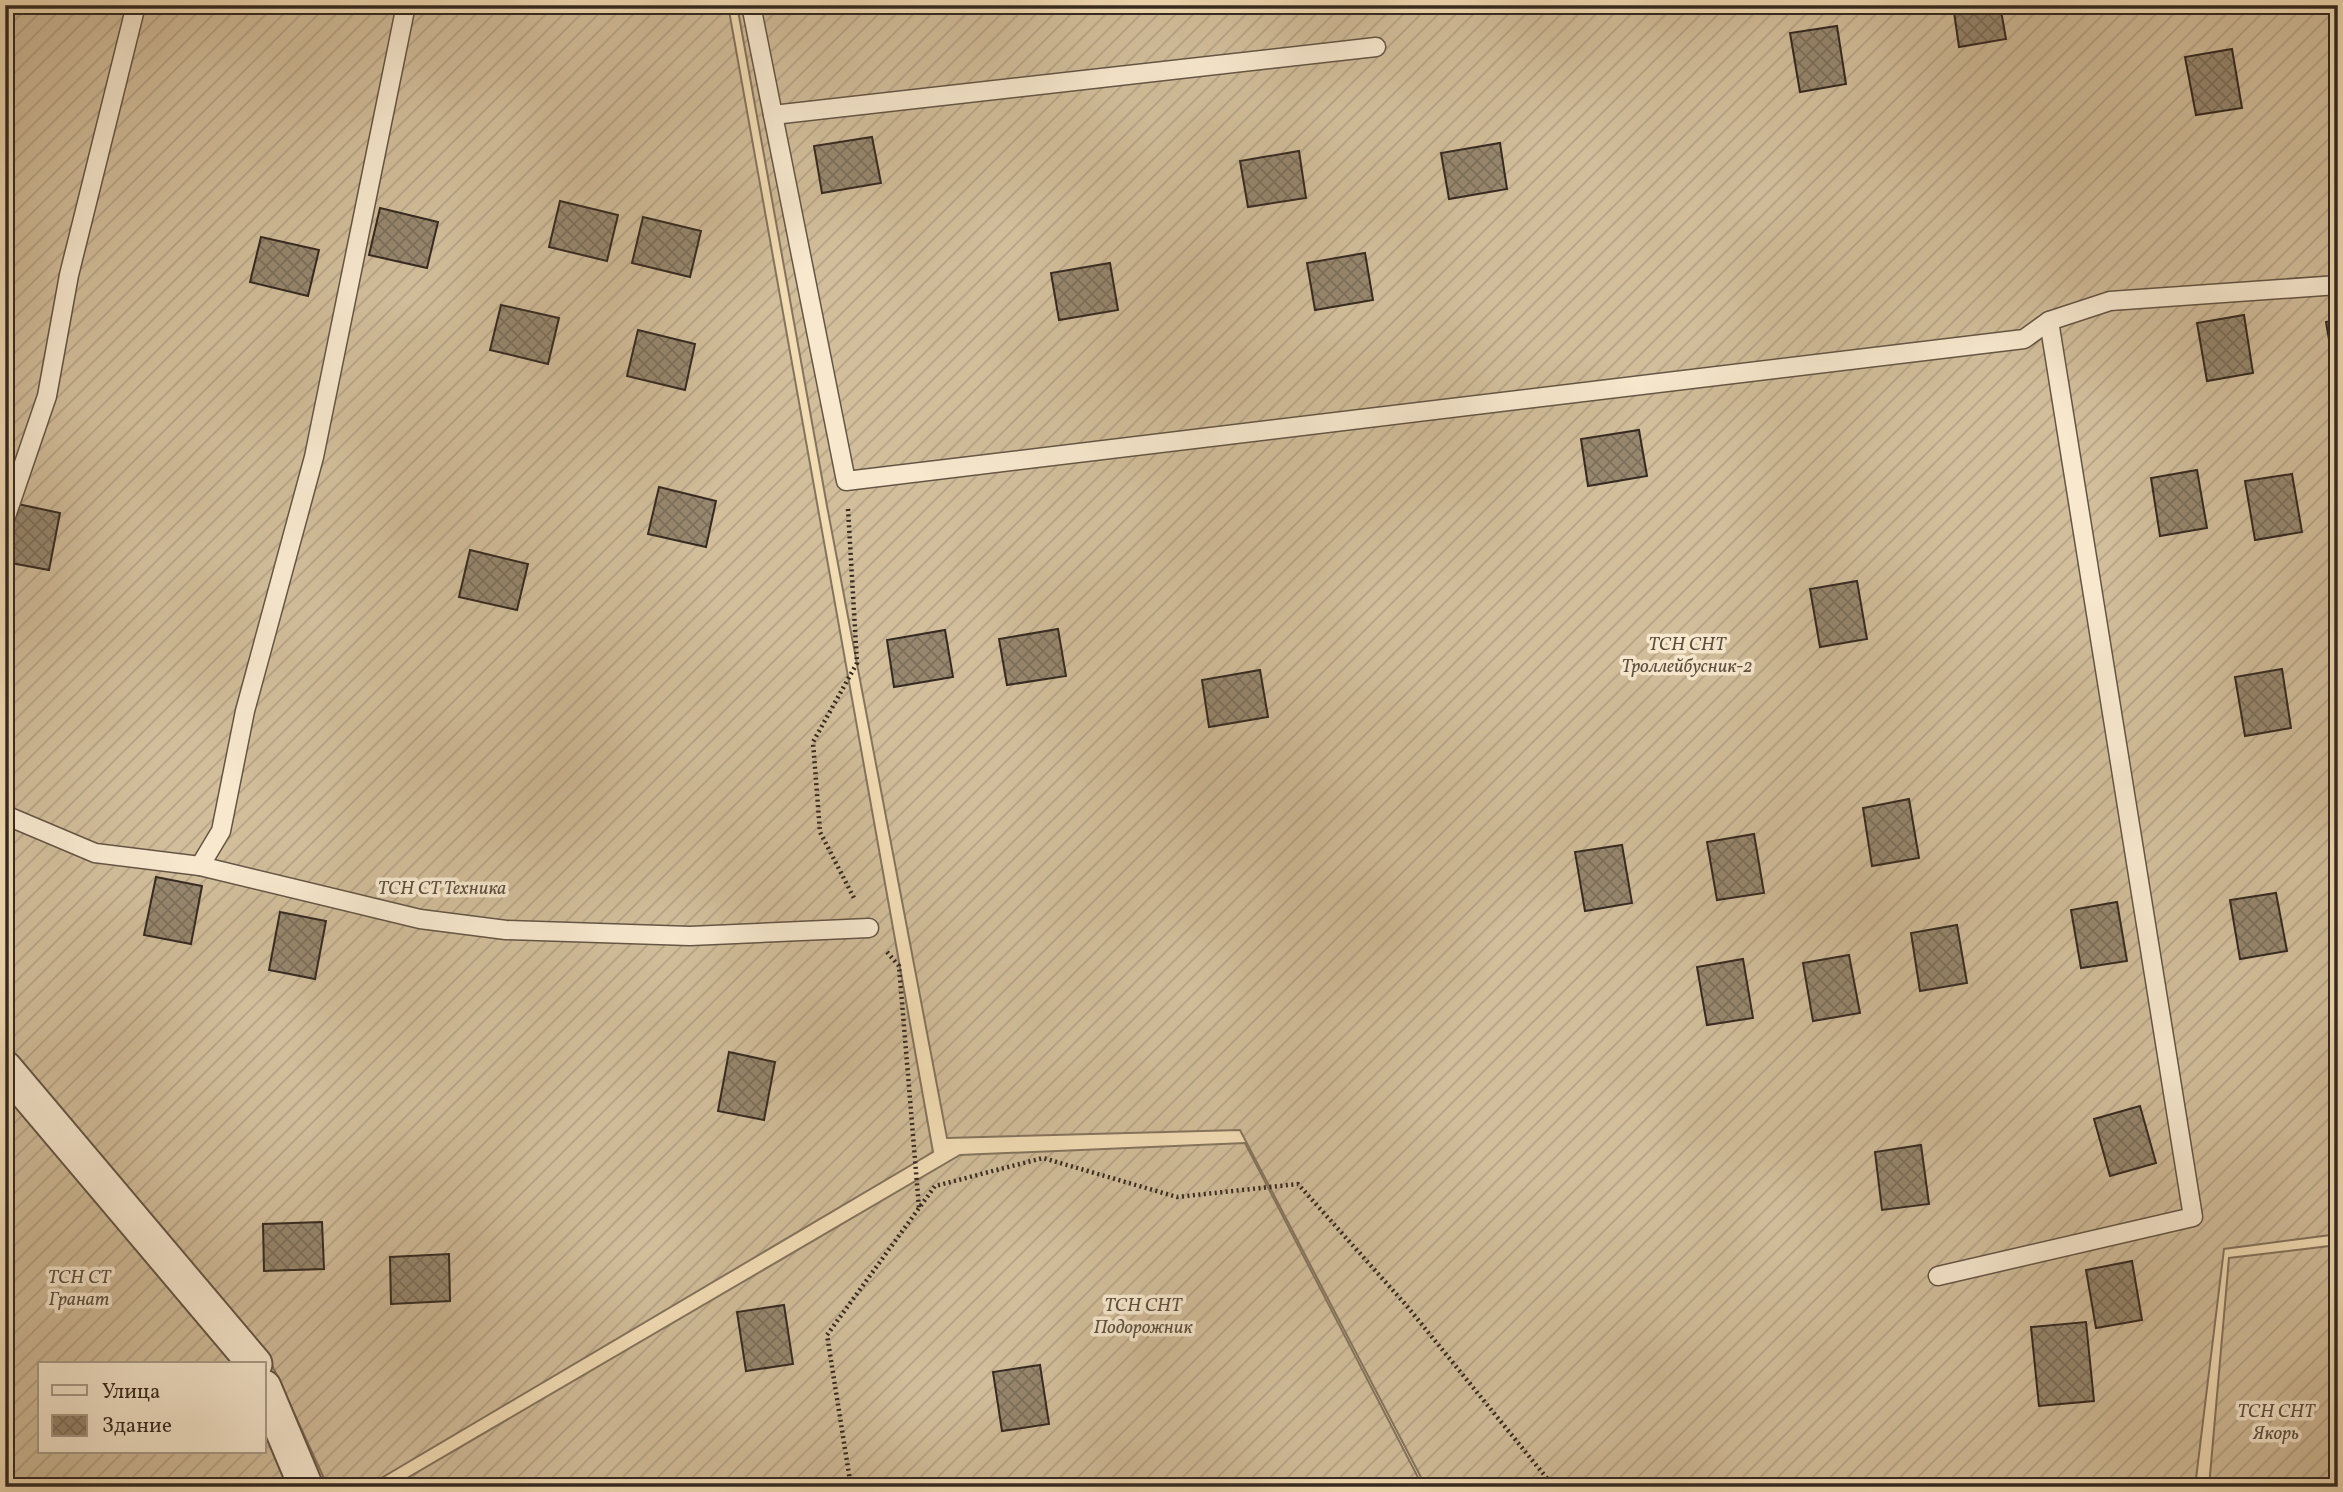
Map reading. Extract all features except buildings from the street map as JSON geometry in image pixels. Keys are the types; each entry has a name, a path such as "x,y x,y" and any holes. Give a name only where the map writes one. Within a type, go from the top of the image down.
{"street":[{"path":"5,1068 253,1362"},
{"path":"266,1392 306,1487"}],"lane":[{"path":"5,519 47,396 69,275 136,5"},
{"path":"200,866 221,831 245,711 314,457 405,5"},
{"path":"751,5 846,481 2024,339 2049,321 2110,301 2338,285"},
{"path":"773,115 1376,47"},
{"path":"1938,1276 2193,1217 2049,321"},
{"path":"5,815 95,853 200,866 420,919 506,930 690,936 869,928"}],"path":[{"path":"846,481 857,663 813,742 820,832 869,928 898,966 919,1209"},
{"path":"851,1487 827,1335 935,1186 1043,1158 1177,1197 1298,1184 1406,1305 1554,1487"}],"green space":[{"name":"ТСН СТ Техника","path":"5,5 728,5 933,1152 366,1487 328,1487 272,1365 5,1048"},
{"name":"ТСН СНТ Троллейбусник-2","path":"737,5 2338,5 2338,1234 2224,1249 2195,1487 1426,1487 1240,1130 947,1138 827,506"},
{"name":"ТСН СТ Гранат","path":"5,1089 236,1362 38,1362 38,1454 266,1454 266,1425 293,1487 5,1487"},
{"name":"ТСН СНТ Подорожник","path":"1245,1143 1423,1487 392,1487 960,1155"},
{"name":"ТСН СНТ Якорь","path":"2338,1245 2338,1487 2209,1487 2229,1258"}]}
